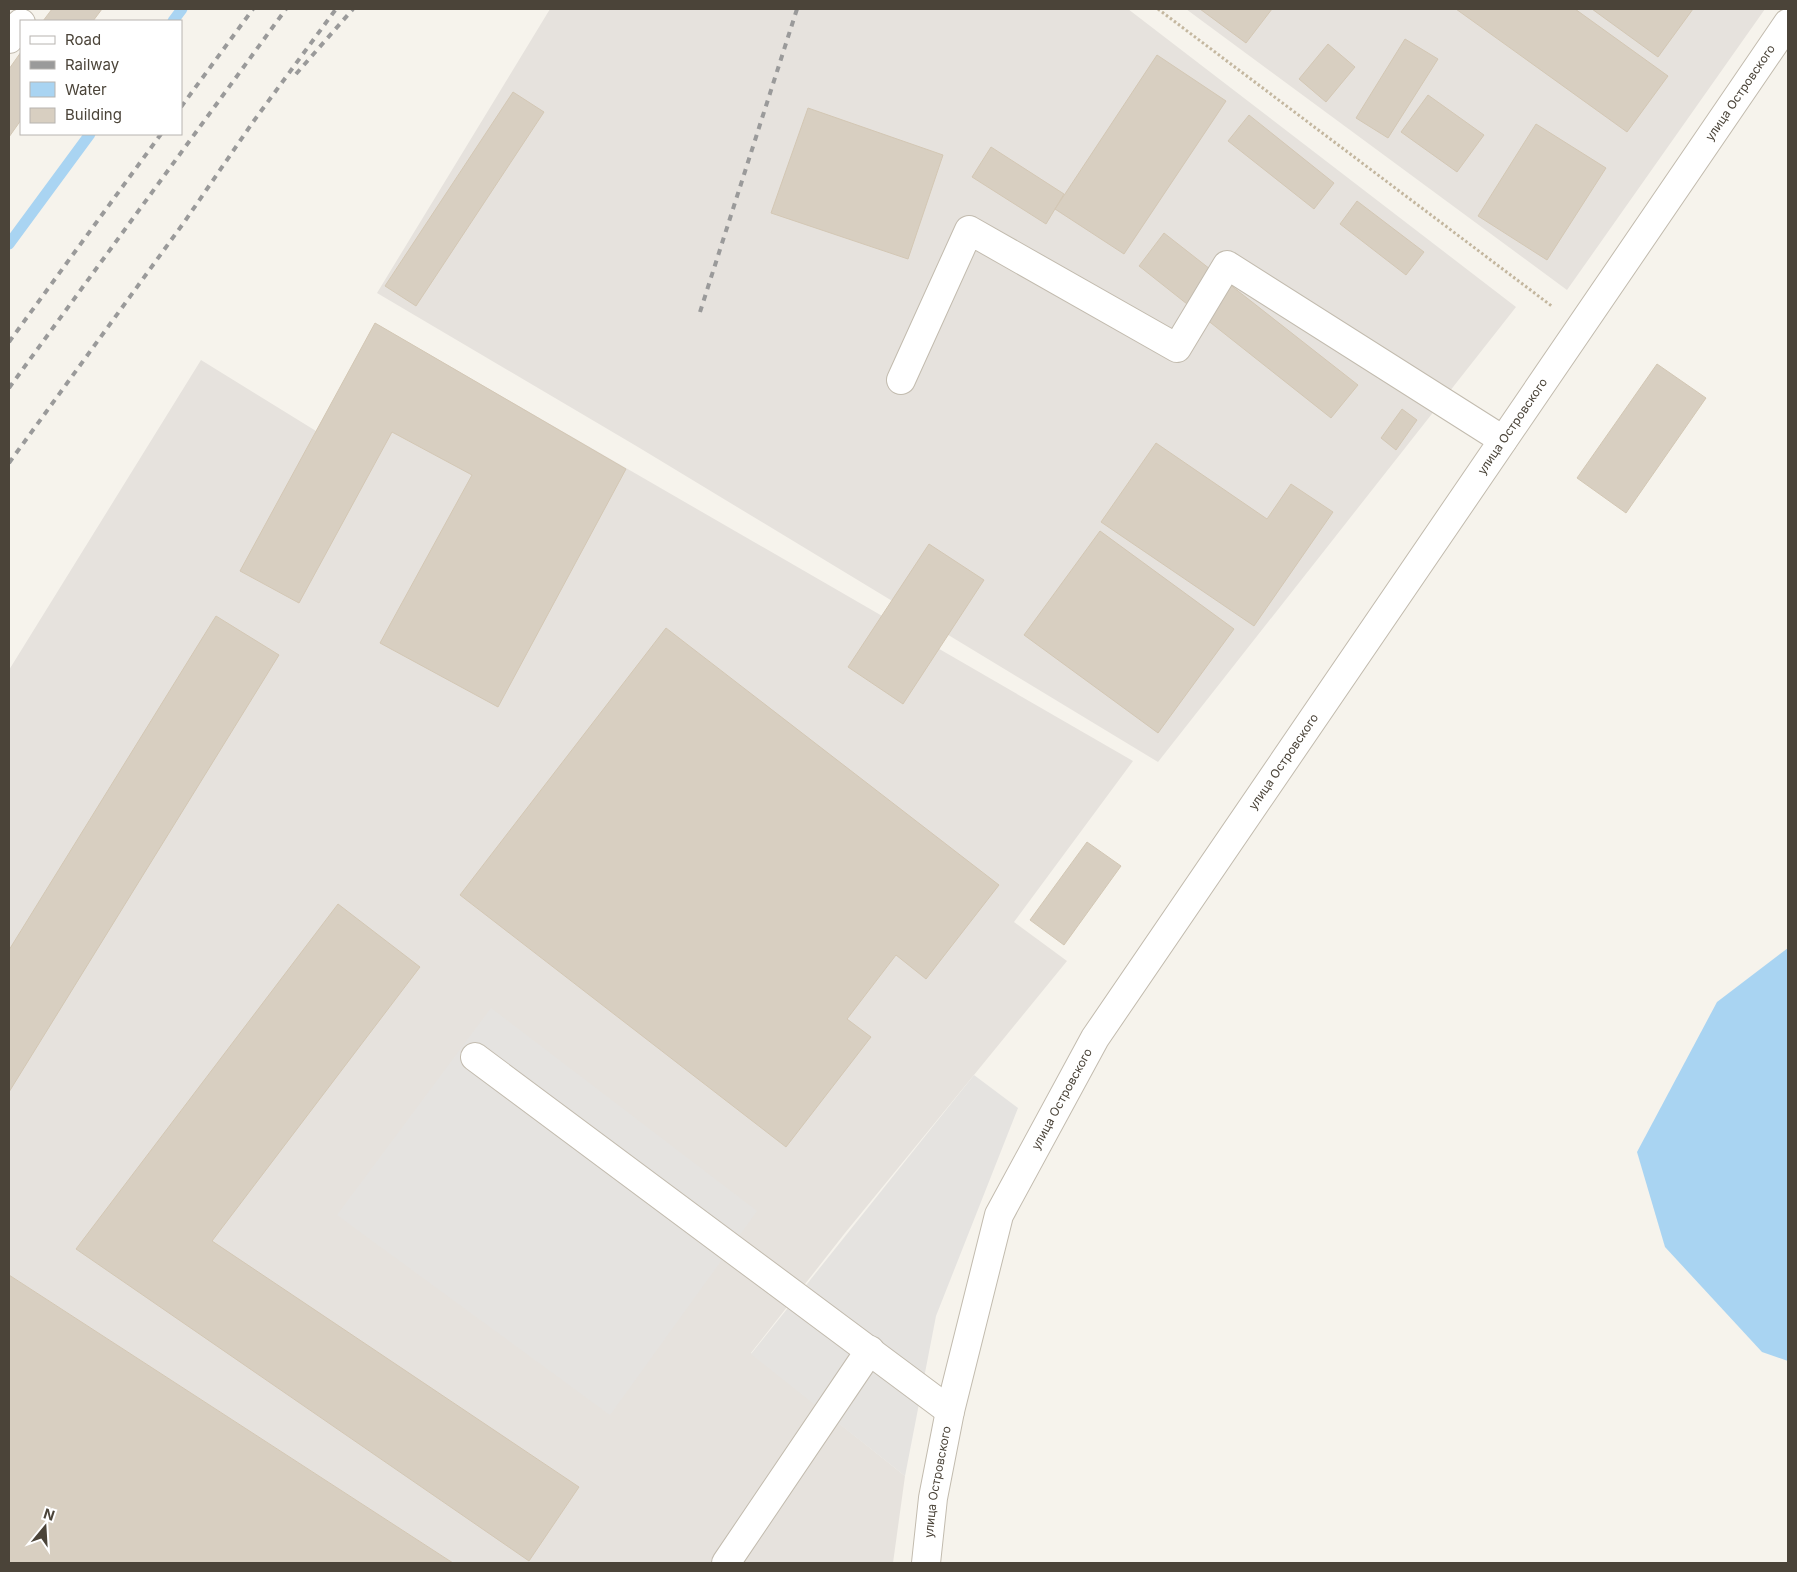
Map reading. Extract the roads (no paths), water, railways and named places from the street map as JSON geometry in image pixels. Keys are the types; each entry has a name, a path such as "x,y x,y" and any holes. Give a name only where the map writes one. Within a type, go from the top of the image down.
{"street":[{"path":"24,20 32,9"},
{"name":"улица Островского","path":"926,1563 933,1498 950,1411 999,1215 1096,1038 1788,23"},
{"path":"9,39 20,25"},
{"path":"901,380 969,230 1177,348 1227,265 1503,440"},
{"path":"475,1058 950,1411"},
{"path":"726,1563 870,1350"}],"water":[{"path":"1788,948 1788,1361 1762,1352 1665,1247 1637,1152 1717,1002"}],"waterway":[{"path":"174,20 182,9"},
{"path":"9,244 89,135"}],"railway":[{"path":"182,106 253,9"},
{"path":"9,388 286,9"},
{"path":"9,463 336,9"},
{"path":"296,74 353,9"},
{"path":"700,312 797,9"},
{"path":"9,342 160,135"}]}
